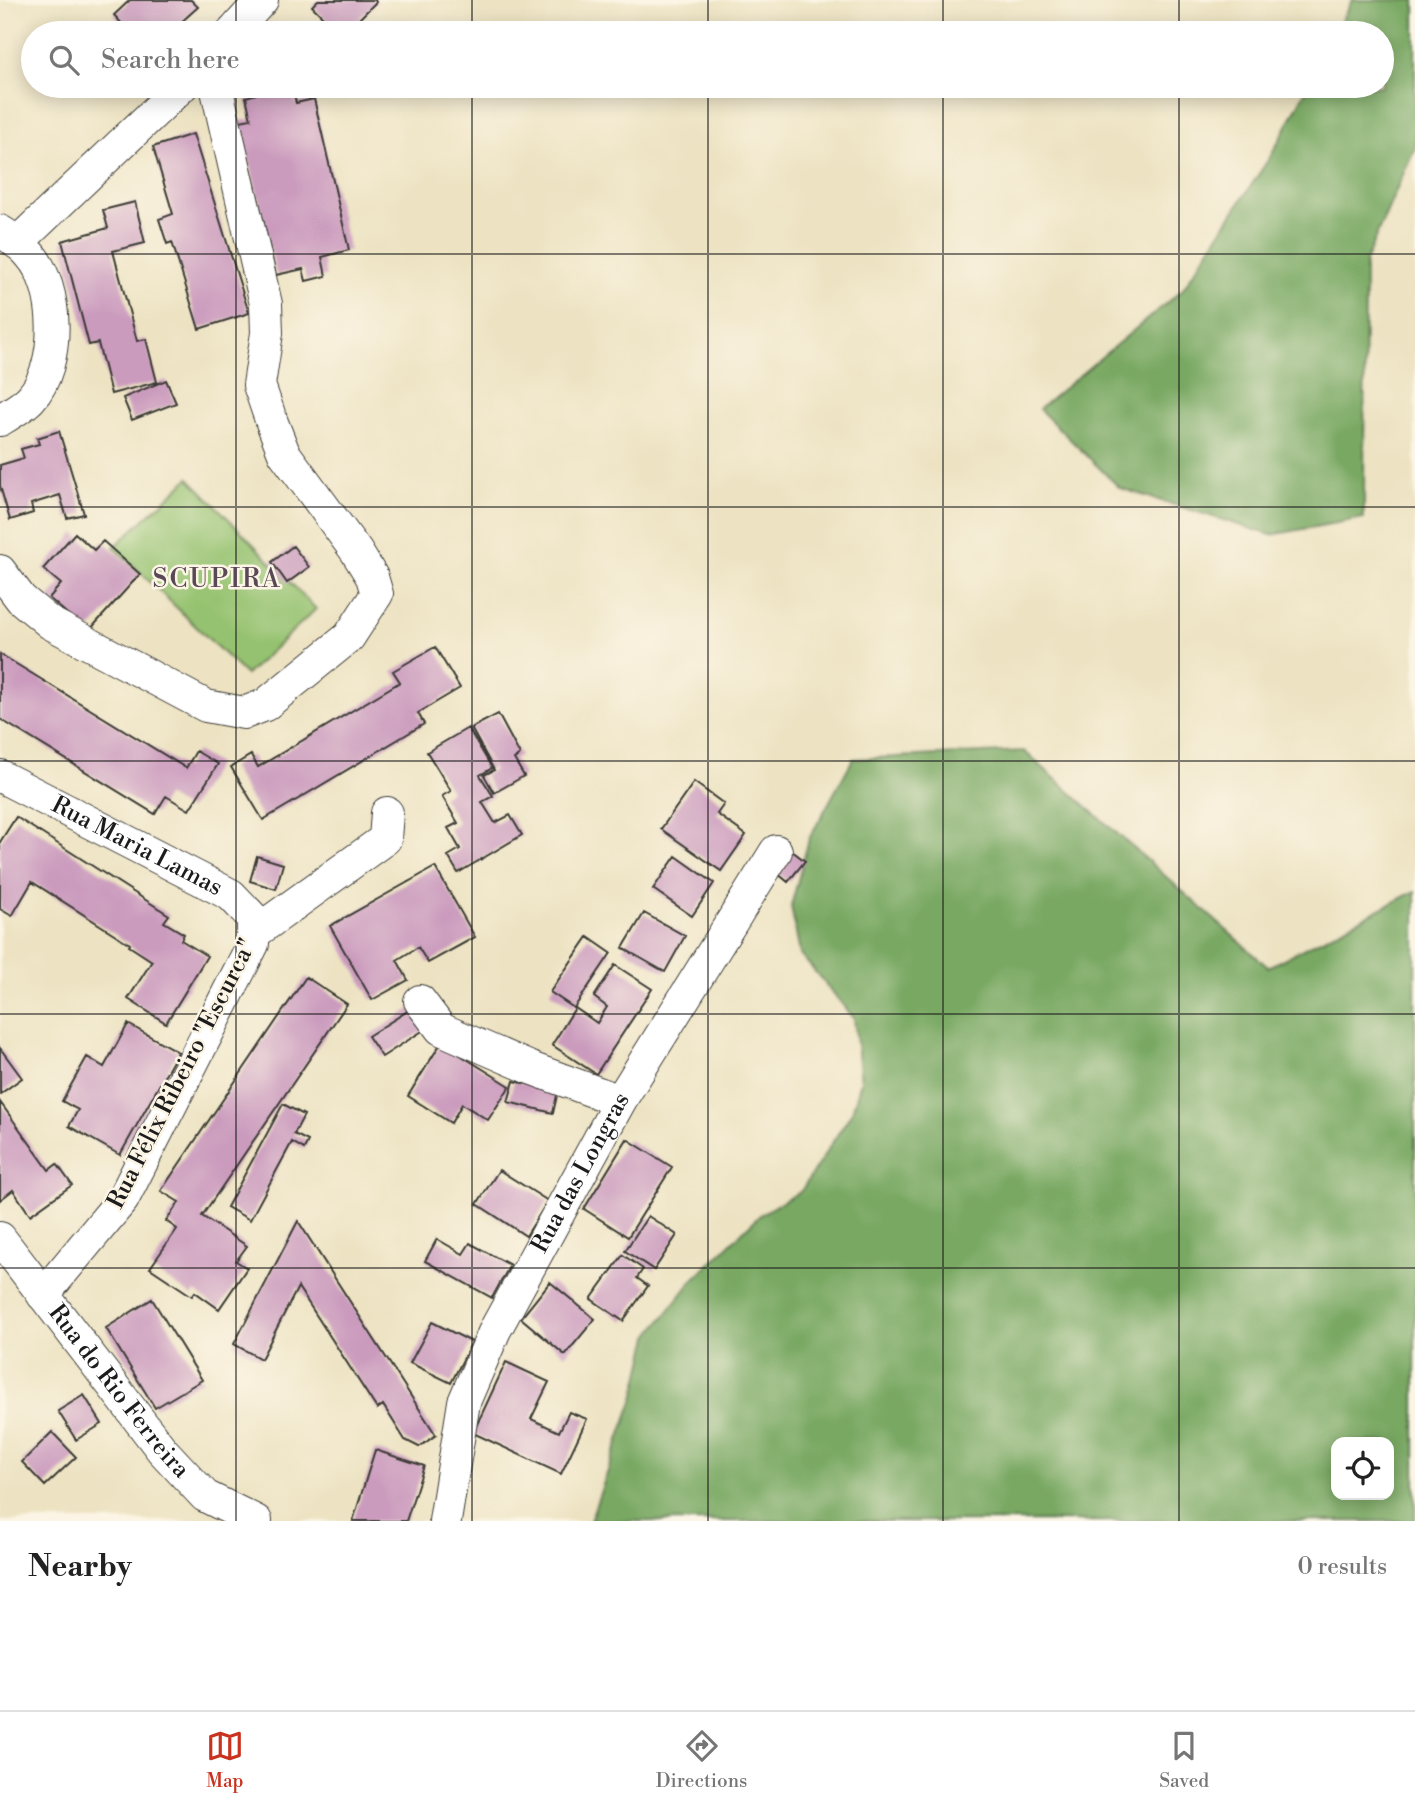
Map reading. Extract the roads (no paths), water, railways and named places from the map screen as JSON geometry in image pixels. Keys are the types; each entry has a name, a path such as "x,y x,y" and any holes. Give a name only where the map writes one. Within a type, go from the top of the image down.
{"street":[{"path":"243,21 262,0"},
{"path":"0,420 32,398 50,364 53,326 46,285 31,255 8,237 167,98"},
{"path":"0,571 21,599 50,623 206,706 244,713 265,705 349,637 377,594 372,578 356,551 284,453 259,385 267,333 266,304 219,98"},
{"name":"Rua Maria Lamas","path":"0,776 231,895 253,918 253,934"},
{"name":"Rua Félix Ribeiro \"Escurca\"","path":"43,1295 123,1199 253,944 253,934 385,839 387,813"},
{"name":"Rua das Longras","path":"445,1521 464,1402 495,1330 620,1101 776,851"},
{"path":"420,1001 441,1029 533,1069 620,1101"},
{"name":"Rua do Rio Ferreira","path":"0,1238 162,1450 205,1496 256,1521"},
{"path":"187,1476 194,1521"}],"district":[{"name":"SCUPIRA","path":"217,579"}]}
